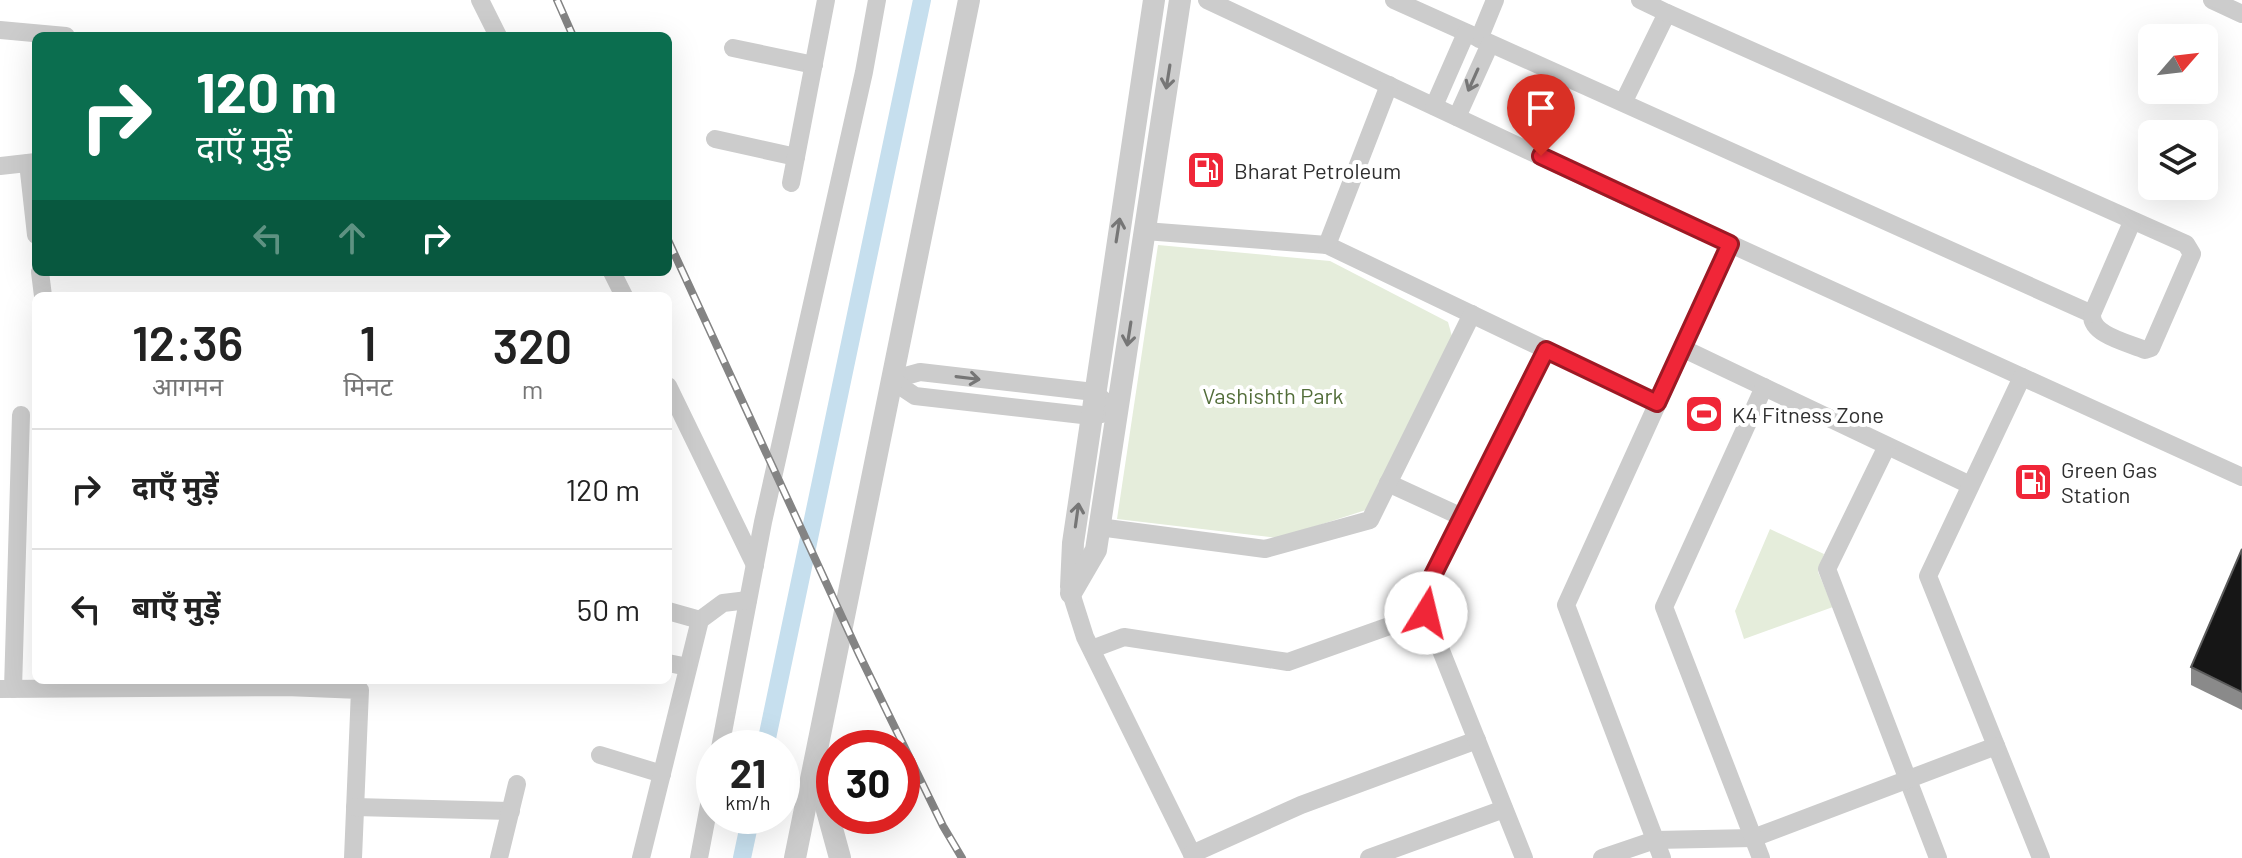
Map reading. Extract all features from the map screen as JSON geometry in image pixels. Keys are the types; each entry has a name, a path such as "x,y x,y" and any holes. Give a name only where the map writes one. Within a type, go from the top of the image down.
{"street":[{"path":"480,0 496,32"},
{"path":"791,183 826,0"},
{"path":"723,730 755,565 864,72 877,0"},
{"path":"795,858 969,0"},
{"path":"1154,0 1073,543 1071,593 1092,649 1193,856 1301,805 1477,740"},
{"path":"1071,593 1096,550 1180,0"},
{"path":"1207,0 1730,244 2242,477"},
{"path":"1394,0 1416,4 1478,38 2092,314"},
{"path":"1434,106 1478,38 1495,0"},
{"path":"1640,0 2186,244 2191,249 2190,259 2149,350 2097,329 2091,321 2132,222"},
{"path":"2212,0 2240,8"},
{"path":"1624,101 1667,13"},
{"path":"0,30 32,33"},
{"path":"1457,117 1478,38"},
{"path":"733,48 814,65"},
{"path":"1327,245 1389,85"},
{"path":"715,139 796,157"},
{"path":"0,166 32,163"},
{"path":"1145,231 1327,245 1657,403"},
{"path":"1658,849 1566,605 1730,244"},
{"path":"1099,527 1265,549 1370,520 1472,314"},
{"path":"1682,348 1970,485"},
{"path":"1524,858 1426,613 1423,595 1546,350"},
{"path":"891,380 920,372 1094,392 1117,412"},
{"path":"2022,377 1928,576 2041,858"},
{"path":"891,380 915,396 1091,416 1117,412"},
{"path":"1761,858 1664,607 1764,387"},
{"path":"672,394 755,565"},
{"path":"21,415 6,689 124,684 306,684 360,690 353,858"},
{"path":"1887,446 1827,569 1938,858"},
{"path":"1388,483 1462,517"},
{"path":"641,858 700,620 723,603 748,600"},
{"path":"672,612 700,620"},
{"path":"1092,649 1124,637 1288,662 1426,613"},
{"path":"672,664 688,667"},
{"path":"1602,858 1753,838 1996,746"},
{"path":"600,755 662,774"},
{"path":"814,763 840,858"},
{"path":"499,858 517,784"},
{"path":"355,807 511,811"},
{"path":"1369,858 1504,809"},
{"path":"699,858 704,834"}],"green space":[{"name":"Vashishth Park","path":"1158,245 1330,261 1448,322 1453,340 1369,509 1279,538 1117,519"},
{"path":"1770,529 1824,554 1818,572 1833,607 1744,639 1735,611"}],"building":[{"path":"2242,549 2242,692 2191,667"}],"waterway":[{"path":"769,730 922,0"},
{"path":"742,858 747,834"}],"railway":[{"path":"557,0 571,32"},
{"path":"672,249 859,654 943,826 962,858"}],"place":[{"name":"Bharat Petroleum","path":"1206,170"},
{"name":"K4 Fitness Zone","path":"1704,414"},
{"name":"Green Gas Station","path":"2033,482"}],"route":[{"path":"1426,613 1423,595 1546,350 1657,403 1730,244 1541,156"}]}
